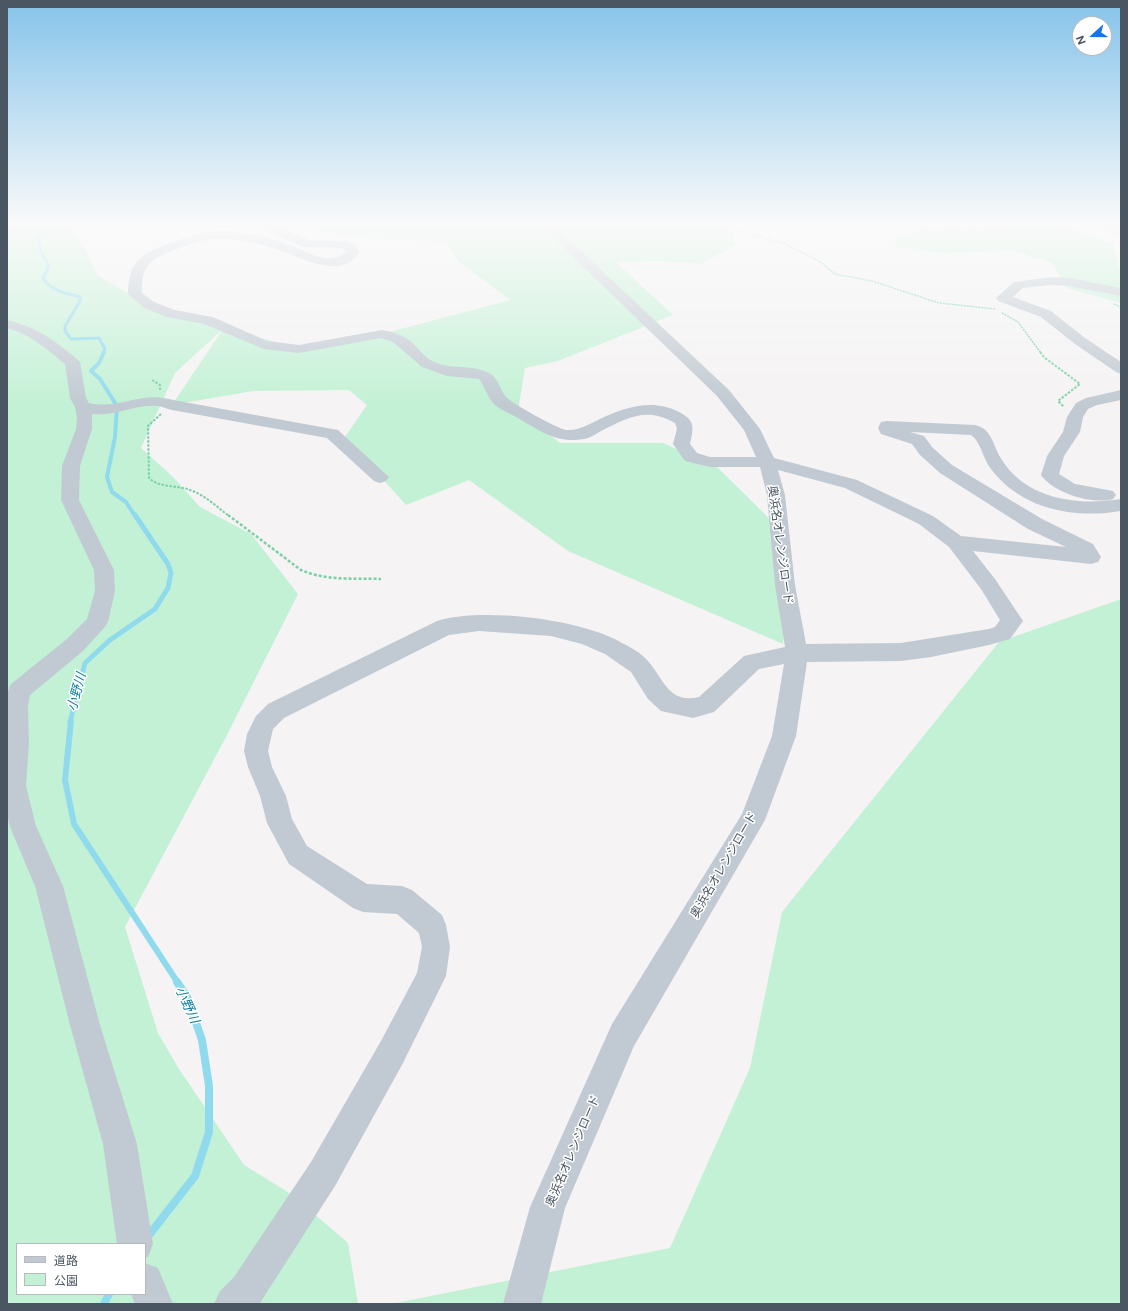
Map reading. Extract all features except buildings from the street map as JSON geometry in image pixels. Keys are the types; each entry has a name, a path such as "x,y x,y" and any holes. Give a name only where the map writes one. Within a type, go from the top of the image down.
{"street":[{"path":"134,284 135,294 149,306 172,314 208,320 264,345 299,349 334,344 382,334 398,339 427,364 447,371 471,373 484,376 491,384 500,401 555,433 569,435 583,434 621,415 638,410 654,410 669,413 682,420 685,429 681,444 691,457 710,462 767,462 851,484 926,520 956,542 988,584 1012,621 1002,633 989,637 901,652 797,653 752,662 706,705 693,708 670,704 656,692 639,666 613,648 587,637 551,628 479,623 445,627 276,711 264,723 259,734 256,751 260,767 273,796 280,823 298,855 363,898 402,900 432,925 436,947 431,976 392,1052 323,1174 247,1290 233,1304"},
{"name":"奥浜名オレンジロード","path":"522,1304 548,1207 623,1035 752,820 784,736 797,653 785,584 776,495 767,462 752,429 723,393 608,284"},
{"path":"1026,284 1019,285 1003,298 1046,314 1080,341 1121,369"},
{"path":"1080,284 1121,292"},
{"path":"7,324 20,327 36,334 72,362 78,398 83,407 85,418 84,429 71,466 70,500 104,570 105,591 97,622 75,645 19,691 16,707 17,744 13,786 23,828 49,886 85,1025 120,1144 133,1228"},
{"path":"1121,395 1092,401 1082,406 1075,417 1076,422 1056,454 1050,475 1066,488 1121,497"},
{"path":"83,407 95,410 116,409 157,401 332,434 380,477"},
{"path":"956,542 1091,557 1086,549 1035,524 946,469 926,451 918,440 887,430 887,426 975,430 980,432 994,462 1005,477 1022,490 1045,500 1070,506 1106,508 1121,505"},
{"path":"146,1284 154,1304"}],"path":[{"path":"882,284 939,303 996,309"},
{"path":"1113,304 1121,307"},
{"path":"1002,313 1018,322 1045,358 1080,384 1058,401 1075,417"},
{"path":"172,405 148,426 149,478 154,483 189,489 200,494 301,570 310,575 322,577 381,579"}],"green space":[{"path":"7,284 112,284 149,305 299,349 382,334 510,300 489,284 640,284 673,315 558,361 525,368 518,411 560,443 663,443 717,467 788,537 783,644 568,551 469,480 406,505 345,437 367,405 349,390 253,391 172,405 223,329 175,373 141,448 172,476 200,507 251,534 298,594 227,735 125,927 158,1033 179,1069 244,1165 291,1194 348,1243 358,1304 7,1304"},
{"path":"1065,284 1121,284 1121,303 1067,288"},
{"path":"1121,599 1121,1304 391,1304 670,1248 750,1068 782,912 999,642"}],"waterway":[{"name":"小野川","path":"48,284 64,293 80,297 80,301 65,326 65,331 71,339 99,338 105,349 103,353"},
{"name":"小野川","path":"104,352 99,363 91,371 100,379 117,406 115,437 107,477 112,492 126,502 135,516"},
{"name":"小野川","path":"70,722 85,663 110,640 155,609 168,588 171,573 168,564 135,515"},
{"name":"小野川","path":"71,721 65,780 74,824 178,983"},
{"name":"小野川","path":"143,1243 195,1176 209,1132 209,1086 202,1040 187,997 177,982"},
{"name":"小野川","path":"104,1304 108,1295"}]}
